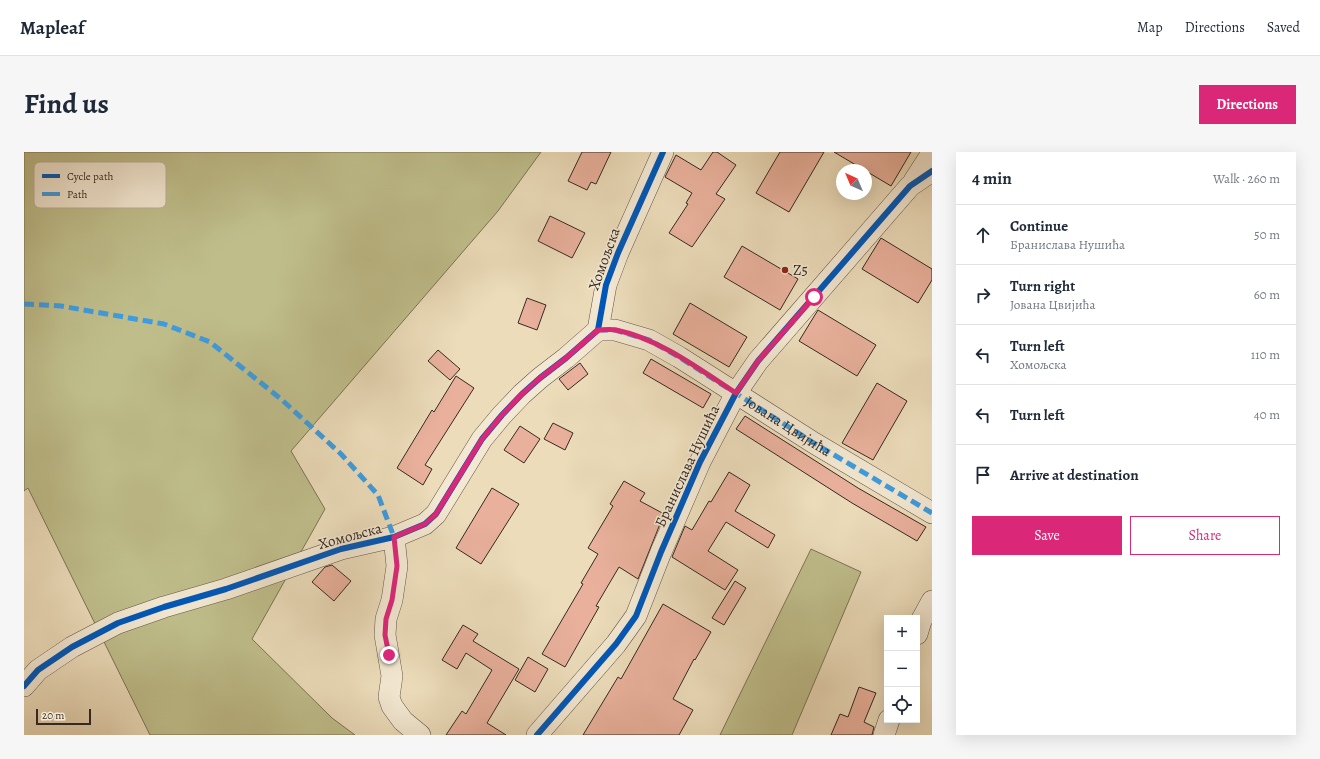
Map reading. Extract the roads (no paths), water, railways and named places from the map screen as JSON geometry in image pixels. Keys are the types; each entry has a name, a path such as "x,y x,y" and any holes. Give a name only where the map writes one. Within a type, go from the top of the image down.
{"street":[{"name":"Хомољска","path":"24,686 38,670 72,647 118,623 164,607 226,590 341,549 394,537 425,524 436,514 482,439 502,415 540,378 598,330 606,285 621,246 663,152"},
{"path":"910,186 932,154"},
{"name":"Бранислава Нушића","path":"537,735 616,644 636,616 661,552 700,462 736,393 758,361 910,186 932,171"},
{"name":"Јована Цвијића","path":"598,330 615,330 649,340 679,357 814,443 932,513"},
{"path":"394,537 397,566 392,600 386,619 385,635 392,676 389,697 392,706 403,721 420,735"},
{"path":"920,624 932,601"},
{"path":"884,735 888,723"}],"place":[{"name":"Z5","path":"785,270"}]}
